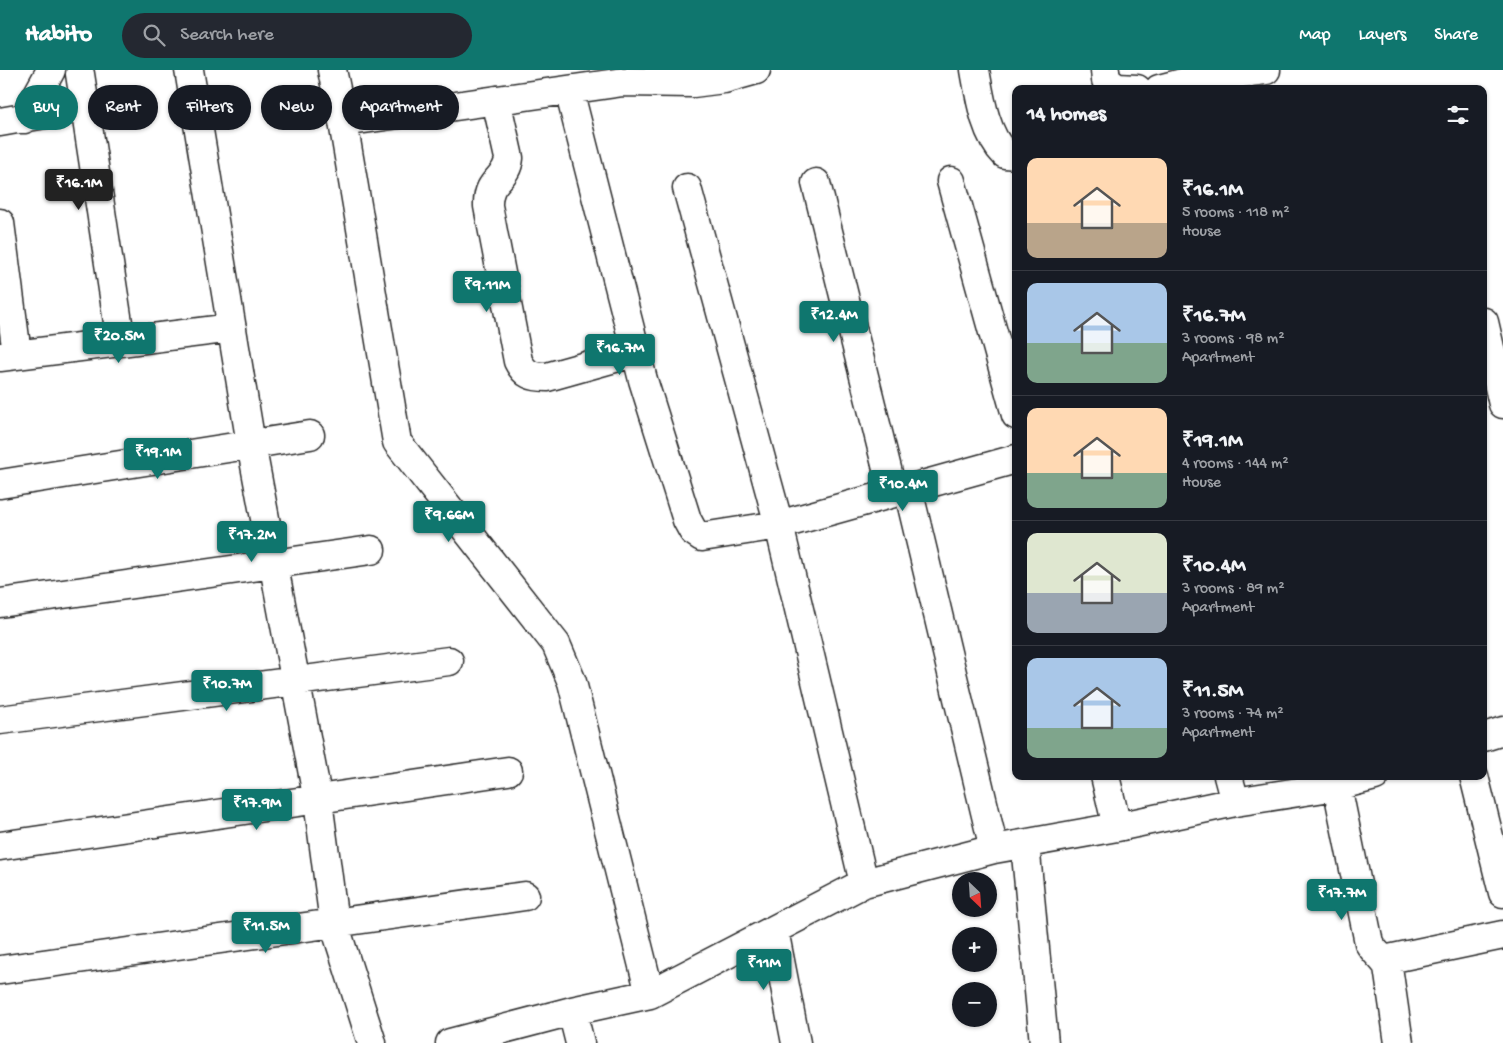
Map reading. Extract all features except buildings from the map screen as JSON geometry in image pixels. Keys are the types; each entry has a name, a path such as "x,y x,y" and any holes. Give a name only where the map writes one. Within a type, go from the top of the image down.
{"street":[{"path":"12,120 51,70"},
{"path":"189,70 251,444 318,800 334,923 372,1043"},
{"path":"332,70 342,117"},
{"path":"459,105 623,82 693,83 722,75 756,70"},
{"path":"975,70 991,133 996,145 1006,154 1012,155"},
{"path":"1105,70 1106,80 1114,85"},
{"path":"1173,85 1217,72 1266,70"},
{"path":"80,74 121,342"},
{"path":"568,90 636,352 687,520 693,531 702,537 779,525 1012,460"},
{"path":"496,100 509,158 508,167 490,187 487,195 488,206 518,361 523,371 534,377 547,377 636,352"},
{"path":"12,120 85,107"},
{"path":"344,130 397,442 556,644 572,682 650,994"},
{"path":"951,181 1012,401"},
{"path":"816,183 901,491 994,849"},
{"path":"687,188 779,525 864,884"},
{"path":"0,223 9,356 232,328"},
{"path":"1489,329 1503,404"},
{"path":"0,484 310,435"},
{"path":"0,603 371,550"},
{"path":"0,720 449,661"},
{"path":"1487,736 1503,731"},
{"path":"0,846 508,771"},
{"path":"1106,780 1117,827"},
{"path":"1229,780 1235,802"},
{"path":"1475,780 1503,893"},
{"path":"450,1043 572,1011 650,994 864,884 994,849 1117,827 1336,781 1369,943 1374,952 1384,960 1388,967 1399,1043"},
{"path":"1024,844 1044,1043"},
{"path":"0,970 525,896"},
{"path":"774,930 796,1043"},
{"path":"1384,960 1503,935"},
{"path":"572,1011 580,1043"}]}
